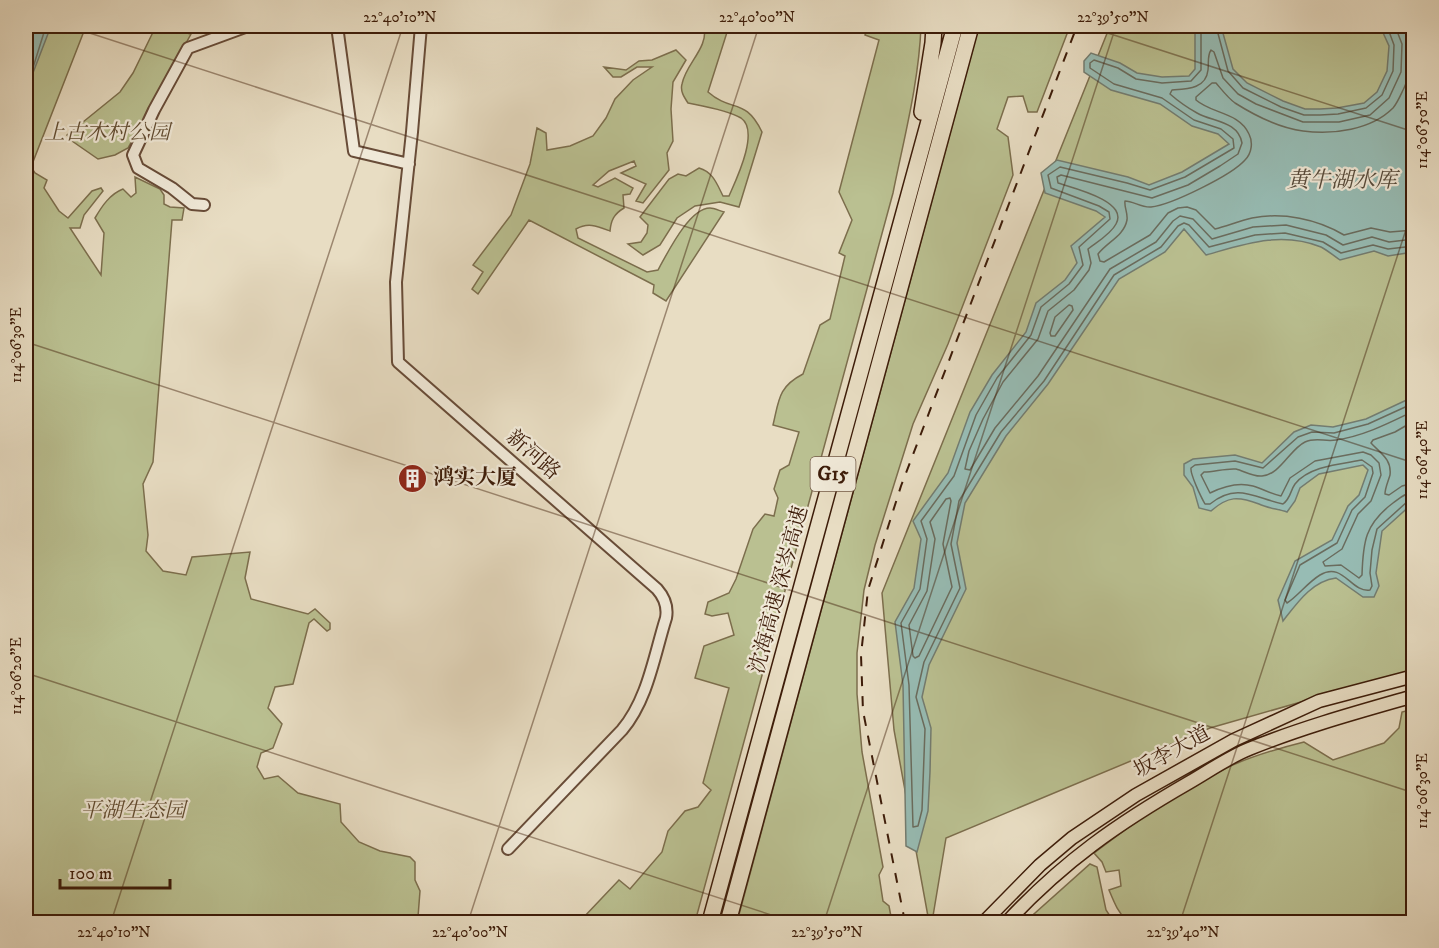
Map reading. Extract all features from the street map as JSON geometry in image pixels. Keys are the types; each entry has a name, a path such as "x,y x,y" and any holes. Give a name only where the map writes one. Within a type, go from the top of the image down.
{"highway":[{"path":"882,293 920,122 929,74 934,26"},
{"name":"沈海高速 深岑高速","path":"710,922 955,26"},
{"name":"沈海高速 深岑高速","path":"728,922 971,26"}],"main road":[{"name":"坂李大道","path":"984,922 1056,851 1136,795 1234,740 1319,701 1413,676"},
{"name":"坂李大道","path":"1007,922 1054,874 1091,845 1146,807 1246,750 1302,728 1413,696"}],"street":[{"path":"204,205 192,204 172,188 138,168 133,155 154,110 188,48 248,26"},
{"path":"337,26 354,151 409,164"},
{"name":"新河路","path":"422,26 396,282 398,362 657,589 664,597 667,607 666,618 645,687 634,714 622,730 508,849"}],"green space":[{"name":"平湖生态园","path":"26,26 86,26 31,167 35,173 47,180 44,188 59,211 68,218 92,191 101,188 103,191 84,215 80,228 70,228 101,275 104,233 95,218 100,209 118,191 123,189 131,197 136,193 135,177 160,189 164,195 164,204 184,208 182,220 172,220 153,462 143,484 148,535 146,551 163,571 186,575 192,557 250,552 245,578 251,599 308,614 315,609 330,623 330,629 327,631 314,619 309,623 293,684 275,687 268,708 282,724 273,748 261,753 257,767 264,779 278,776 298,793 340,804 341,822 359,842 380,851 410,857 415,862 415,880 420,891 418,917 420,922 26,922"},
{"name":"上古木村公园","path":"156,26 191,34 128,148 115,155 98,159 67,135 120,92 133,73"},
{"path":"704,26 729,26 708,92 750,114 762,132 739,207 720,202 695,206 677,218 660,245 643,255 628,244 641,242 647,233 648,225 640,217 669,179 678,174 686,176 699,168 711,175 723,196 729,196 745,156 748,133 746,124 741,118 688,103 682,92 684,76 703,41"},
{"path":"867,26 921,26 910,110 893,193 695,922 584,922 583,918 619,880 630,889 662,852 668,831 685,811 698,807 711,790 703,783 729,688 695,678 704,646 734,635 728,613 712,616 705,614 708,602 729,593 753,529 765,514 774,516 778,498 774,489 780,470 789,465 799,432 773,425 784,389 803,374 820,325 830,319 845,256 839,253 852,220 839,192 879,40 865,35"},
{"path":"979,26 1070,26 1037,112 1028,112 1023,96 1008,97 997,129 1008,137 1013,175 948,344 913,424 875,545 864,590 857,653 857,694 862,752 883,867 879,875 883,901 889,906 892,922 737,922"},
{"path":"1110,26 1413,26 1413,670 1210,728 946,838 932,922 929,922 894,730 882,593"},
{"path":"676,50 686,60 673,82 671,109 673,141 667,153 669,170 643,203 636,201 646,184 621,173 636,166 634,161 609,171 593,185 598,187 615,178 633,188 630,194 623,195 624,208 614,218 610,231 589,225 576,229 578,238 647,272 658,270 673,243 694,215 710,208 724,212 666,301 653,293 654,285 529,220 478,294 472,289 483,272 473,265 511,215 530,164 537,128 546,133 547,150 570,146 593,136 606,118 615,99 633,80 652,67 637,67 621,77 613,77 604,67 626,70 639,61 652,60"},
{"path":"1413,709 1413,913 1376,922 1128,922 1122,915 1109,890 1121,886 1119,870 1106,872 1102,862 1094,853 1140,819 1205,778 1242,761 1273,751 1304,742 1333,760 1384,743 1399,728 1402,712"},
{"path":"1090,864 1097,867 1106,910 1114,922 1025,922"}],"water":[{"path":"26,26 51,26 26,91"},
{"name":"黄牛湖水库","path":"1195,26 1221,26 1233,69 1247,83 1305,109 1320,109 1364,103 1377,92 1387,71 1389,46 1380,26 1413,26 1413,252 1388,256 1374,251 1340,260 1321,247 1306,242 1277,240 1249,243 1206,255 1184,229 1165,252 1119,279 1048,384 1006,436 965,503 957,543 966,589 929,665 922,697 931,728 930,772 928,811 917,852 906,846 903,685 895,622 914,588 921,539 913,521 948,473 970,412 992,375 1026,332 1036,303 1065,280 1077,263 1071,246 1105,217 1096,211 1045,193 1041,173 1057,160 1128,177 1149,185 1182,172 1229,144 1218,134 1192,126 1160,104 1111,90 1084,72 1084,61 1091,53 1120,63 1137,73 1162,77 1189,76 1195,69"},
{"path":"1413,397 1413,503 1382,531 1376,573 1379,586 1374,597 1363,597 1336,578 1327,580 1312,588 1283,621 1278,600 1295,561 1332,540 1348,506 1359,495 1368,470 1363,465 1319,474 1300,488 1287,512 1239,499 1223,502 1211,511 1199,508 1193,487 1184,475 1184,464 1193,459 1235,455 1262,463 1294,432 1311,425 1333,427 1366,419"}],"railway":[{"path":"905,922 863,711 861,655 868,590 901,486 1077,26"}],"place":[{"name":"鸿实大厦","path":"412,478"}]}
